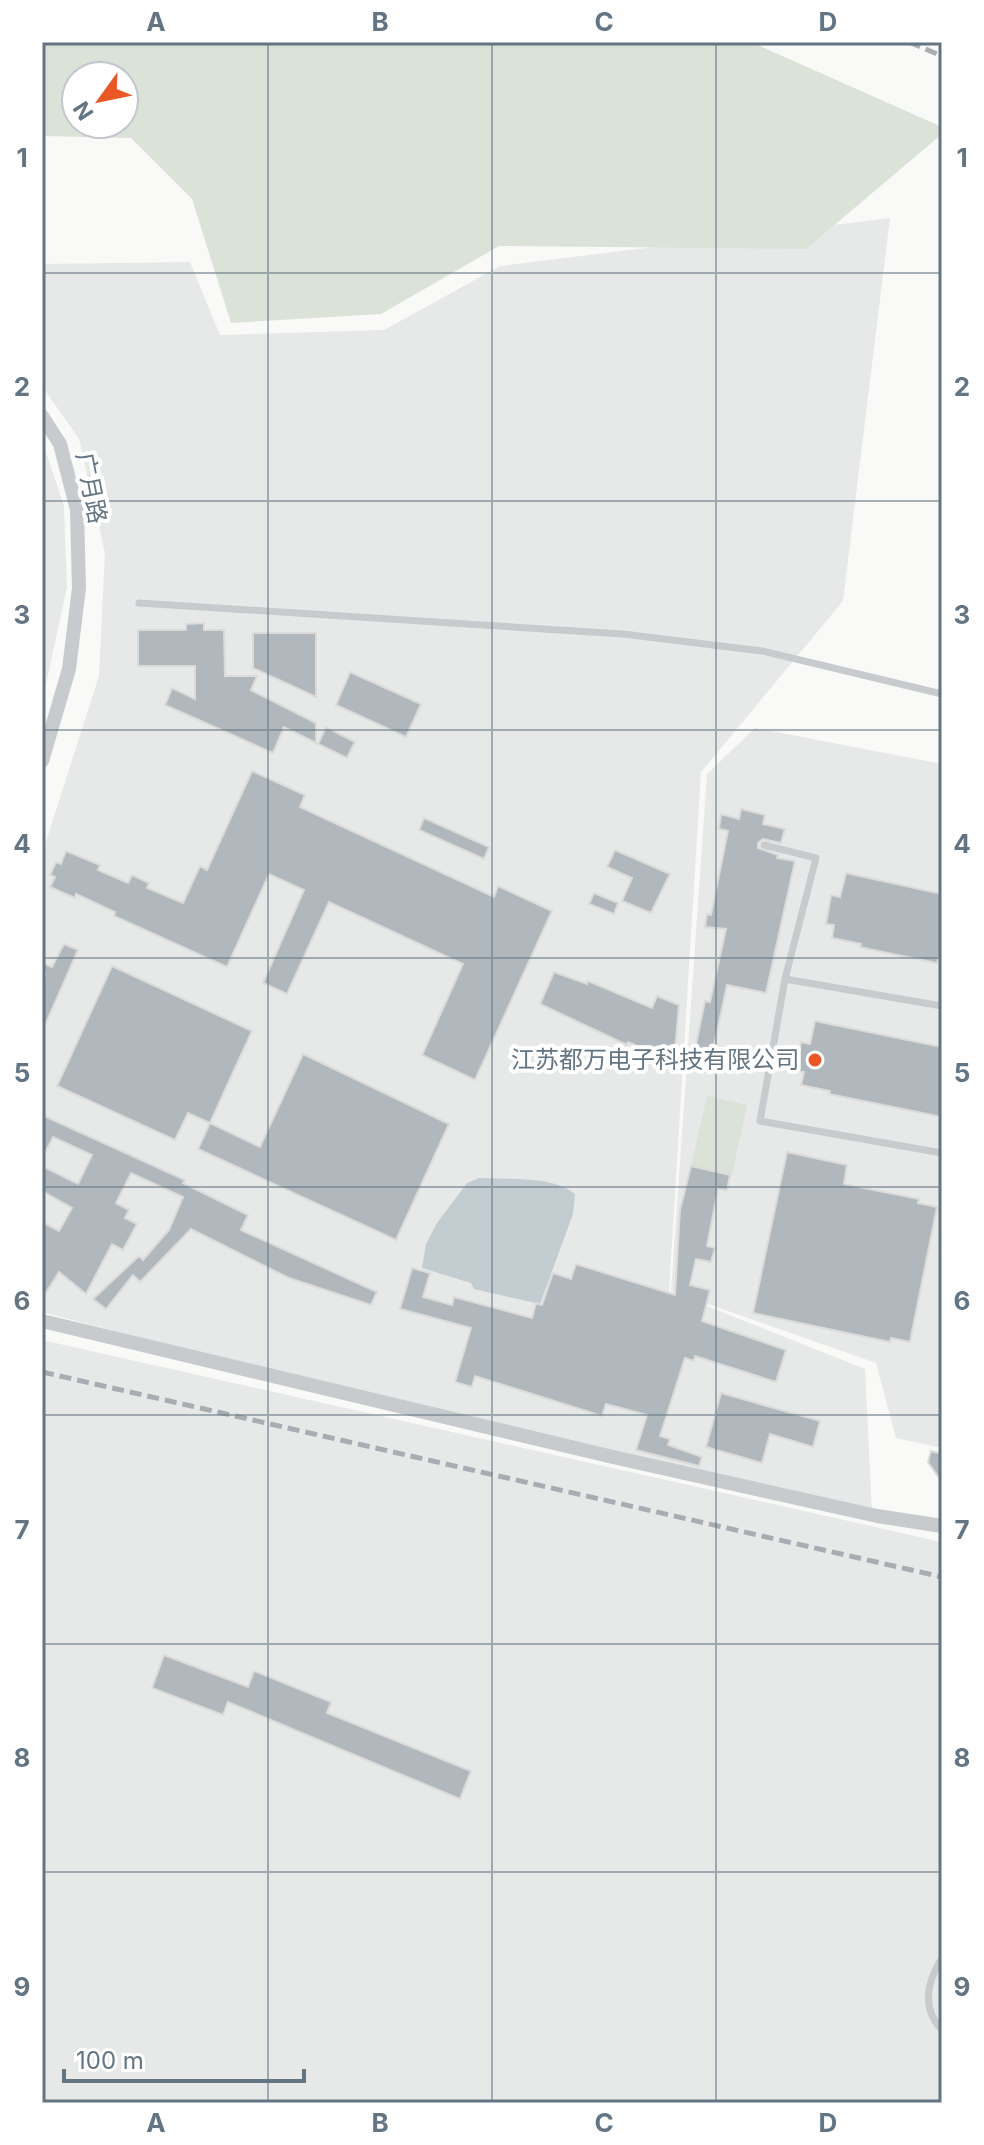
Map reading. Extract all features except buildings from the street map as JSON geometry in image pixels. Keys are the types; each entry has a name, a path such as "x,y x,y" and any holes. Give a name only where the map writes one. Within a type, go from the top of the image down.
{"street":[{"name":"广月路","path":"42,416 60,444 77,510 79,588 69,669 42,761"},
{"path":"42,1321 613,1457 877,1516 942,1526"}],"lane":[{"path":"139,603 623,634 762,651 942,694"},
{"path":"764,845 816,858 785,979 760,1121 942,1153"},
{"path":"785,979 942,1006"},
{"path":"942,1958 928,1990 927,2002 930,2016 942,2030"}],"shaded area":[{"path":"42,42 751,42 942,127 942,134 806,249 499,246 381,314 231,323 192,199 133,140 140,140 140,60 60,60 60,136 42,136"},
{"path":"890,218 843,601 701,772 669,1291 865,1369 872,1513 299,1380 42,1312 42,854 99,676 105,553 79,439 42,386 42,264 190,262 220,335 384,330 500,266"},
{"path":"42,440 64,506 67,587 42,703"},
{"path":"755,728 942,764 942,1448 896,1438 876,1363 671,1291 707,774"},
{"path":"707,1096 747,1105 732,1175 691,1166"},
{"path":"479,1178 542,1181 575,1194 573,1214 540,1304 474,1289 471,1283 422,1268 426,1244 437,1223 467,1183"},
{"path":"42,1340 942,1542 942,2103 42,2103"}],"railway":[{"path":"909,42 942,56"},
{"path":"42,1372 942,1577"}],"place":[{"name":"江苏都万电子科技有限公司","path":"815,1060"}]}
